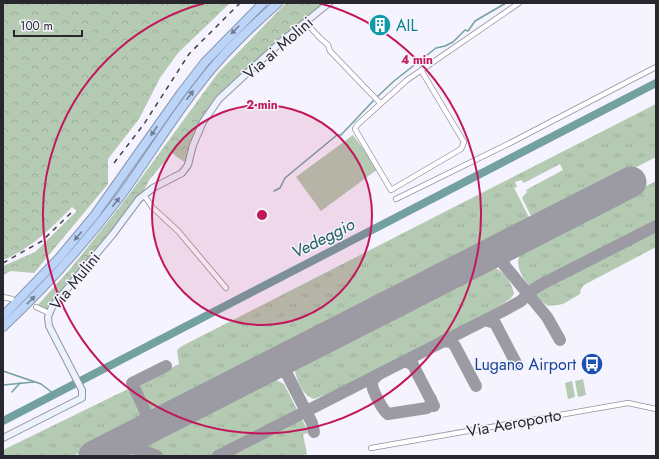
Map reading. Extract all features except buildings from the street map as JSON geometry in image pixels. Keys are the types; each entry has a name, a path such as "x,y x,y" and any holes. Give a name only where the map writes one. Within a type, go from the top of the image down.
{"highway":[{"path":"3,316 49,269 91,221 172,105 205,62 263,3"},
{"path":"3,327 39,292 86,240 121,196 186,101 210,70 246,32 278,3"}],"street":[{"name":"Via ai Molini","path":"142,197 182,173 188,165 193,145 203,122 211,109 282,41 329,3"},
{"path":"421,70 464,142 461,148 391,190 355,128 380,103 407,80 421,70 519,3"},
{"path":"306,23 328,45 330,52 380,103"},
{"path":"396,199 512,142 656,67"},
{"path":"142,197 178,231 226,288"},
{"name":"Via Mulini","path":"3,438 77,403 82,398 83,395 72,370 49,326 49,313 142,197"},
{"path":"3,297 12,299"},
{"path":"36,307 49,313"},
{"name":"Via Aeroporto","path":"371,448 628,403 656,409"}],"green space":[{"path":"3,3 230,3 178,53 160,78 139,119 108,159 108,184 34,273 11,271 3,275 3,266 35,252 77,211 72,207 32,244 3,260"},
{"path":"286,3 329,3 211,109 188,165 172,153 150,179 139,199 49,313 36,307 71,268 122,204 218,73"},
{"path":"656,104 656,157 533,220 522,198 527,192 526,190 563,170 560,164 524,183 521,180 515,182 517,187 514,188 531,221 155,414 146,409 136,387 179,364 177,350 182,346"},
{"path":"353,135 378,169 321,211 296,177"},
{"path":"656,181 656,247 584,285 580,294 563,304 549,306 542,302 520,271 518,260 524,249"},
{"path":"488,267 493,267 501,272 513,289 514,294 511,298 497,308 335,391 314,399 307,395 301,388 295,371 300,363"},
{"path":"274,379 284,384 309,433 303,434 307,454 299,456 119,456 268,380"},
{"path":"583,379 586,395 578,397 575,381"},
{"path":"572,381 575,397 568,399 565,383"},
{"path":"130,388 142,412 140,422 73,456 3,456 3,450"}],"waterway":[{"path":"377,97 394,81 436,48 453,42 465,30 468,31 475,21 506,3"},
{"name":"Vedeggio","path":"3,421 656,83"},
{"path":"274,191 280,188 285,178 337,135 341,135 374,100"},
{"path":"3,371 41,384 54,394"},
{"path":"3,385 34,382"},
{"path":"12,392 20,383"}],"taxiway":[{"path":"218,456 501,312 521,301 531,291 542,284 656,226"},
{"path":"473,262 493,256 500,259 505,266 503,260 504,251 511,244 524,236"},
{"path":"505,266 547,317 560,340"},
{"path":"485,320 495,323 517,365"},
{"path":"443,341 451,342 455,346 476,386"},
{"path":"264,370 277,367 287,374 287,362 295,354"},
{"path":"403,362 408,362 413,365 434,406"},
{"path":"152,426 132,383 166,366"},
{"path":"287,374 312,423 314,432"},
{"path":"377,376 373,381 372,387 381,405 388,414 427,408 431,404 431,399"},
{"path":"120,443 157,456"}],"runway":[{"path":"94,456 631,182"}],"railway":[{"path":"114,163 144,124 189,54 240,3"},
{"path":"3,263 42,241 74,210"}],"place":[{"name":"AIL","path":"380,25"},
{"name":"Lugano Airport","path":"592,364"}]}
